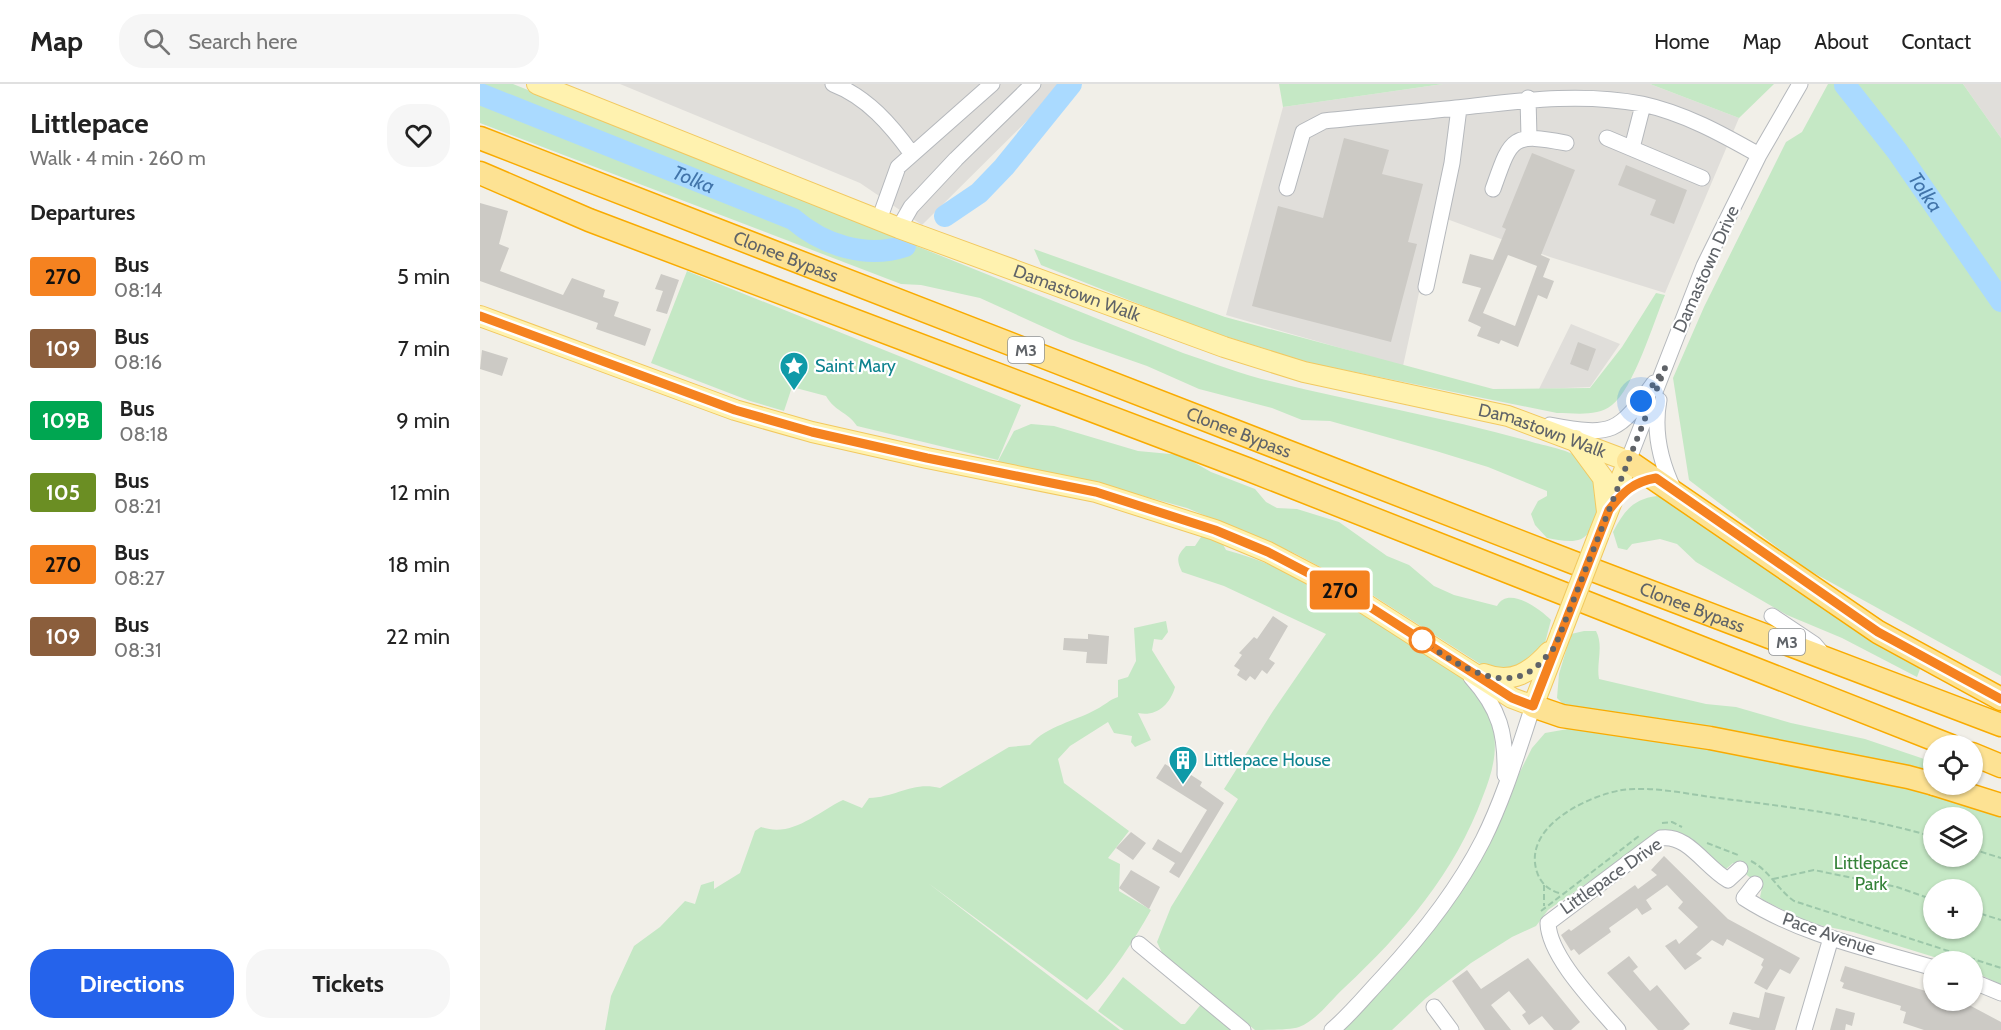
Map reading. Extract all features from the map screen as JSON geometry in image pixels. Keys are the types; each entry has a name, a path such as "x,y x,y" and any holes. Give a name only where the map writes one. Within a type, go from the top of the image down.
{"highway":[{"name":"Clonee Bypass","path":"480,138 1572,562 2001,725"},
{"name":"Clonee Bypass","path":"480,173 589,220 1247,469 1923,735"},
{"path":"1629,461 1878,632 2001,699"},
{"path":"1533,706 1562,716 1710,738 1923,781"},
{"path":"1983,758 2001,765"},
{"path":"1969,795 2001,805"}],"main road":[{"name":"Damastown Walk","path":"537,84 899,228 1073,293 1304,372 1508,416 1629,461"},
{"path":"480,316 656,383 735,410 812,432 1096,492 1215,530 1314,575 1512,698 1533,706 1629,461"},
{"path":"1575,440 1603,478 1608,512"},
{"path":"1608,512 1627,489 1638,481 1665,484"},
{"path":"1459,664 1489,676 1510,679 1532,671 1558,640"}],"street":[{"path":"833,84 860,96 912,154"},
{"path":"879,220 898,167 992,84"},
{"path":"899,228 904,217 926,191 1033,84"},
{"name":"Damastown Drive","path":"1629,461 1704,266 1759,155 1800,84"},
{"path":"1287,188 1303,132 1324,120 1459,108 1528,98 1613,100 1643,105 1703,126 1759,155"},
{"path":"1528,98 1529,137"},
{"path":"1632,148 1643,105"},
{"path":"1426,287 1452,163 1459,108"},
{"path":"1493,189 1506,154 1515,141 1529,137 1566,143"},
{"path":"1607,138 1702,178"},
{"path":"1508,416 1579,430 1607,430 1629,418 1665,368"},
{"path":"1665,368 1656,431 1665,472 1665,484"},
{"path":"1772,616 1814,644 1824,656"},
{"path":"1459,664 1484,691 1500,721 1505,739 1504,790"},
{"path":"1332,1030 1407,951 1439,912 1483,839 1504,790 1533,706"},
{"name":"Littlepace Drive","path":"1610,1027 1556,951 1548,936 1548,923 1661,838 1672,836 1680,839 1714,872 1728,880 1740,869"},
{"name":"Pace Avenue","path":"1755,884 1744,898 1765,912 1831,938 1923,965"},
{"path":"1804,1030 1831,938"},
{"path":"1139,944 1243,1030"},
{"path":"1983,986 2001,993"},
{"path":"1434,1007 1451,1030"}],"path":[{"path":"1563,891 1553,892 1544,885 1538,875 1534,855 1546,831 1561,815 1581,803 1623,790 1641,789 1691,794 1833,813 1923,834"},
{"path":"1983,852 2001,858"},
{"path":"1773,879 1814,870 1897,887 1923,896"},
{"path":"1544,885 1545,906"},
{"path":"1983,914 2001,920"}],"shaded area":[{"path":"620,84 1064,84 922,225 860,183"},
{"path":"1443,84 1650,84 1739,118 1665,293 1550,257 1436,215 1403,366 1226,315 1283,107"},
{"path":"1963,84 2001,84 2001,138"},
{"path":"1571,324 1620,344 1590,387 1539,389"}],"green space":[{"path":"480,84 513,84 1228,369 1274,382 1468,425 1568,452 1582,459 1596,479 1599,498 1593,525 1585,536 1575,541 1547,538 1535,525 1531,514 1538,501 1547,496 1547,491 1488,467 1330,421 1302,420 1272,408 1199,389 1147,366 1070,339 980,298 921,285 901,284 480,123"},
{"path":"1279,84 1443,84 1283,107"},
{"path":"1650,84 1774,84 1739,118"},
{"path":"1828,84 1963,84 2001,138 2001,676 1803,567 1689,480 1673,378 1704,307 1786,142 1802,132"},
{"path":"1034,249 1225,317 1493,389 1590,388 1622,347 1656,293 1665,295 1635,370 1620,397 1612,405 1600,411 1586,414 1557,413 1310,363 1199,328 1041,265"},
{"path":"687,271 1021,405 998,460 857,426 826,396 792,387 784,411 750,401 651,363"},
{"path":"1031,424 1054,426 1138,451 1181,455 1211,472 1255,489 1266,502 1277,508 1297,509 1339,522 1387,556 1409,565 1434,586 1454,595 1497,606 1502,600 1509,598 1516,598 1532,605 1551,620 1545,643 1512,671 1485,667 1369,593 1296,554 1187,508 1096,483 997,463 1014,431"},
{"path":"1657,496 1682,504 1913,657 1920,669 1917,677 1842,638 1787,615 1696,562 1677,544 1660,539 1632,544 1627,550 1618,548 1613,532 1625,512 1635,503"},
{"path":"1203,534 1220,539 1226,550 1250,557 1314,585 1426,650 1447,665 1472,688 1486,710 1494,734 1494,761 1486,788 1458,851 1442,876 1387,946 1317,1015 1306,1024 1295,1028 1255,1030 1163,955 1157,942 1171,907 1238,799 1224,789 1273,711 1326,634 1224,586 1182,572 1178,561 1181,552 1186,546 1195,546"},
{"path":"1166,621 1168,632 1162,640 1154,639 1152,650 1175,687 1170,699 1161,708 1151,713 1138,713 1151,740 1135,747 1131,742 1132,736 1114,733 1108,722 1070,746 1058,759 1064,783 1129,831 1108,858 1120,864 1119,891 1151,910 1122,957 1087,1000 928,883 1120,1030 605,1030 611,996 634,946 660,927 685,901 695,904 701,885 714,881 714,889 740,873 755,831 761,827 772,830 793,827 843,800 862,808 869,798 921,786 940,788 1009,747 1030,745 1053,728 1118,697 1118,680 1128,677 1136,661 1134,628"},
{"path":"1596,631 1600,649 1599,679 1706,704 1736,707 1791,723 1865,739 1923,759 1923,779 1568,709 1557,698 1559,674 1571,634"},
{"name":"Littlepace Park","path":"1585,726 1912,785 1923,789 1923,795 1943,795 1980,807 1923,807 1923,867 1983,867 1983,808 2001,814 2001,985 1983,976 1983,951 1923,951 1923,954 1853,932 1809,923 1763,900 1760,897 1762,888 1733,863 1726,869 1718,868 1685,837 1673,831 1660,833 1548,910 1536,926 1512,937 1471,963 1426,998 1392,1030 1342,1030 1395,976 1453,904 1532,748 1545,733"},
{"path":"1123,977 1181,1024 1185,1024 1202,1003 1235,1030 1124,1030 1098,1011"}],"building":[{"path":"1344,138 1389,150 1382,174 1423,184 1408,242 1417,244 1391,342 1252,306 1278,206 1323,218"},
{"path":"1532,153 1575,170 1541,255 1550,259 1543,277 1554,281 1547,299 1538,295 1518,347 1501,340 1499,344 1477,336 1481,327 1468,321 1481,288 1462,283 1470,254 1493,260 1506,229 1502,227","holes":["1508,255 1537,266 1515,326 1483,313"]},
{"path":"1626,165 1687,190 1674,224 1650,215 1656,200 1618,185"},
{"path":"480,203 508,211 499,244 509,248 500,271 563,295 572,278 605,290 603,297 619,302 614,316 651,329 645,346 596,329 598,323 480,281"},
{"path":"661,274 679,280 667,314 656,311 663,291 655,289"},
{"path":"1578,342 1596,349 1588,371 1570,364"},
{"path":"482,350 508,358 502,376 480,369"},
{"path":"1273,616 1288,626 1269,659 1275,663 1267,674 1262,670 1255,680 1250,676 1246,681 1237,675 1240,670 1234,666 1242,655 1239,653 1254,637 1257,639"},
{"path":"1088,634 1109,636 1107,664 1086,663 1087,652 1063,650 1064,638 1088,639"},
{"path":"1165,764 1175,770 1177,766 1202,782 1200,786 1224,803 1179,878 1169,872 1175,863 1152,849 1158,839 1181,853 1207,810 1156,778"},
{"path":"1131,832 1146,843 1133,860 1116,848"},
{"path":"1664,856 1728,919 1800,958 1790,974 1780,969 1767,990 1754,983 1763,967 1761,965 1764,959 1727,939 1723,946 1712,940 1696,954 1702,958 1685,970 1665,946 1676,939 1679,944 1698,927 1678,908 1683,902 1667,885 1646,900 1652,909 1642,915 1637,908 1609,928 1611,932 1579,955 1574,949 1571,951 1561,935 1569,929 1571,931 1635,885 1638,889 1657,875 1651,870"},
{"path":"1131,870 1160,887 1149,909 1119,888"},
{"path":"1629,956 1638,967 1633,971 1650,991 1657,985 1690,1024 1683,1030 1658,1030 1607,973"},
{"path":"1528,958 1580,1022 1571,1030 1554,1030 1542,1016 1529,1025 1522,1015 1526,1012 1509,991 1491,1005 1511,1030 1485,1030 1452,981 1467,970 1481,989"},
{"path":"1845,966 1923,990 1923,1011 1980,1011 2001,1022 2001,1030 1924,1030 1903,1023 1906,1012 1900,1010 1901,1006 1842,988 1844,983 1840,981"},
{"path":"1765,992 1785,997 1775,1030 1752,1030 1729,1024 1733,1012 1759,1018"},
{"path":"1836,1008 1855,1013 1852,1026 1846,1024 1845,1030 1830,1030"}],"waterway":[{"name":"Tolka","path":"945,216 979,193 1004,167 1071,84"},
{"name":"Tolka","path":"1845,85 1897,151 2001,301"},
{"name":"Tolka","path":"480,94 793,219 831,242 860,250 875,251 905,246"}],"bus line":[{"name":"270","path":"480,316 656,383 735,410 812,432 1096,492 1215,530 1268,552 1356,598 1512,698 1533,706 1609,510 1621,495 1638,481 1656,478 1878,632 2001,699"}],"place":[{"name":"Saint Mary","path":"794,392"},
{"name":"Littlepace House","path":"1183,786"}],"route":[{"path":"1422,640 1459,664 1489,676 1510,679 1532,671 1555,647 1665,368 1641,401"}]}
